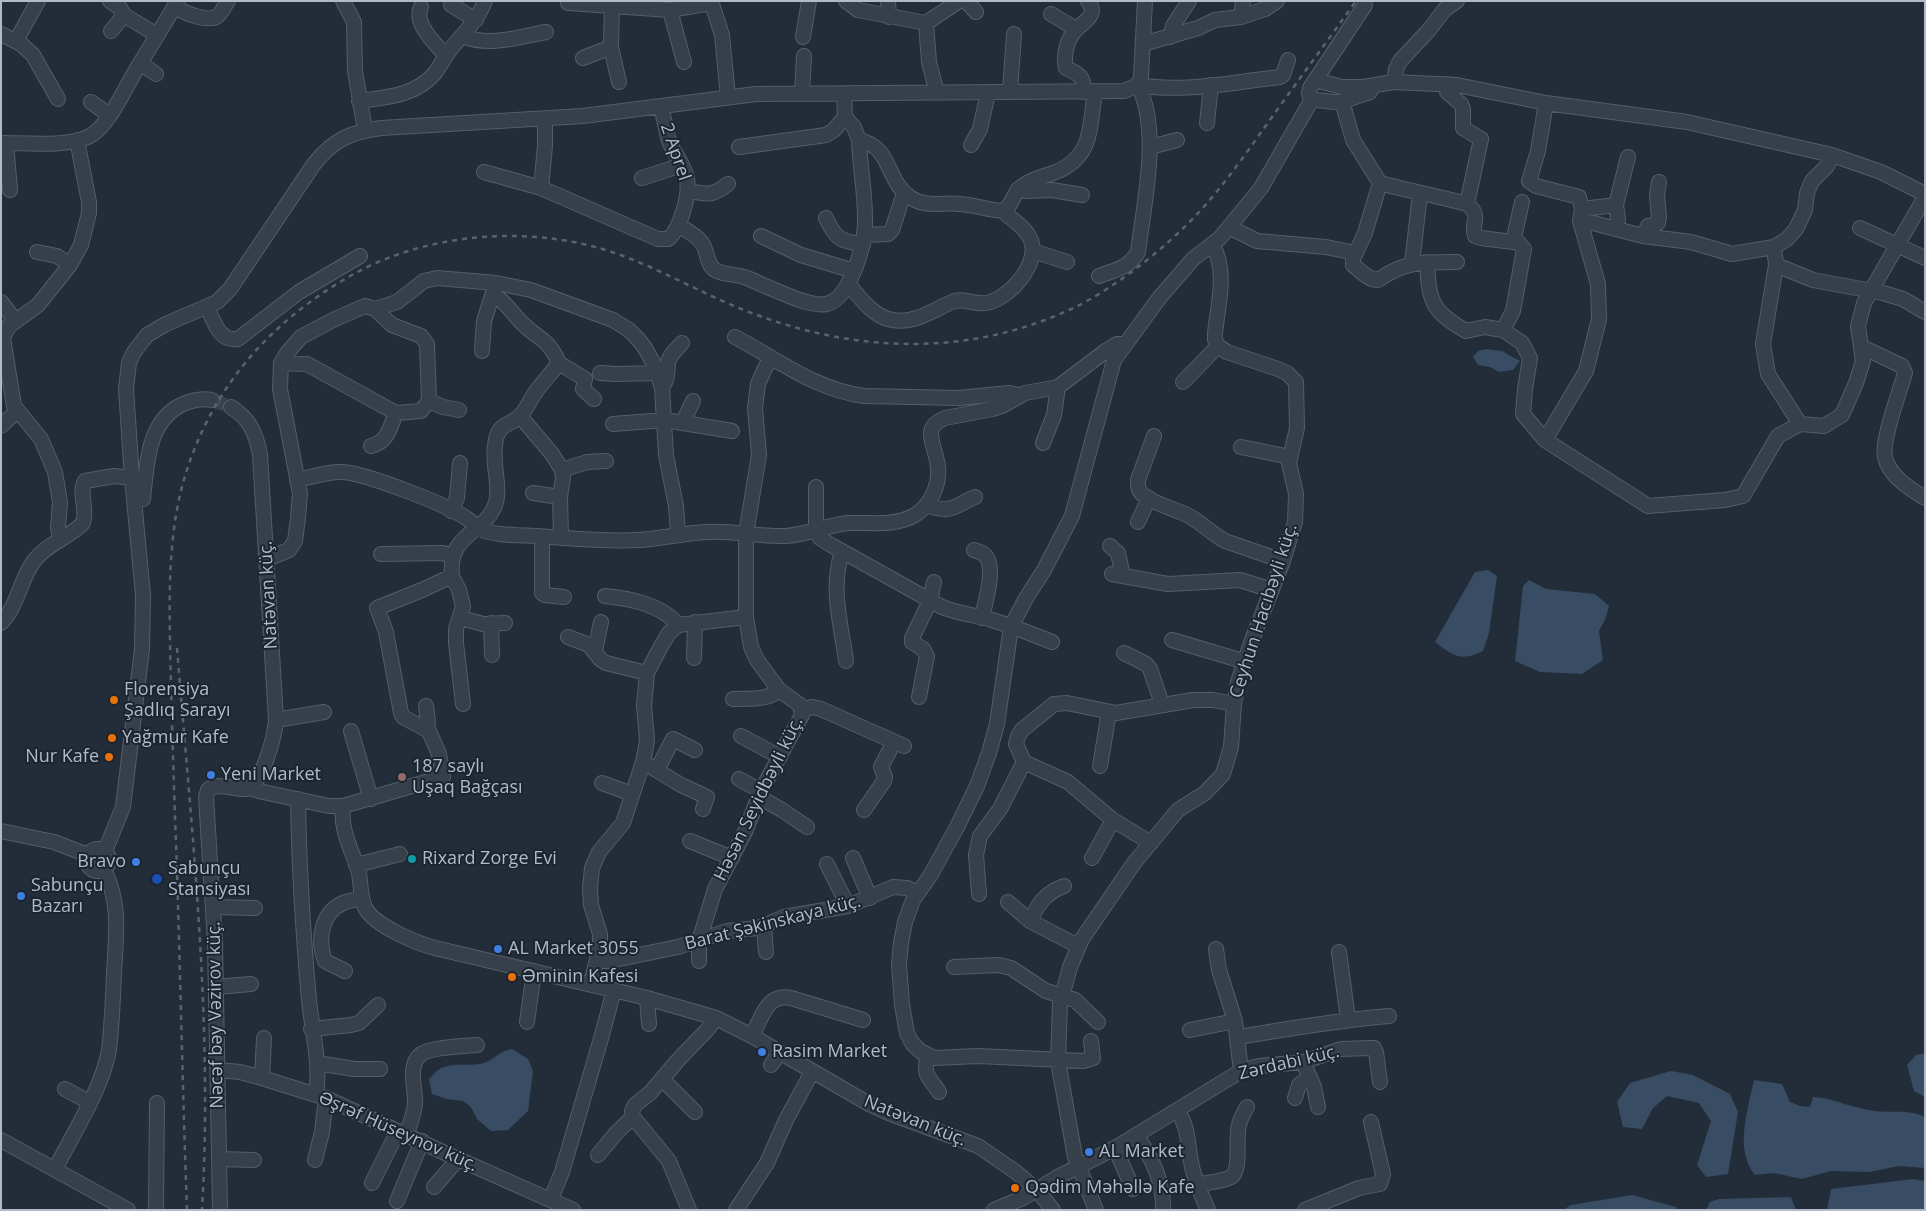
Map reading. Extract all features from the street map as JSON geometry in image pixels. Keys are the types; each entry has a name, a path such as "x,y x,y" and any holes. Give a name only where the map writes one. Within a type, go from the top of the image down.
{"street":[{"path":"16,41 38,1"},
{"path":"10,190 4,143 77,140 94,134 109,115 176,4 191,14 212,18 221,12 228,1"},
{"path":"343,1 354,22 355,71 365,130"},
{"path":"359,101 396,95 413,90 425,83 476,20 485,1"},
{"path":"803,37 808,1"},
{"path":"846,1 858,10 889,17 926,22 959,1"},
{"path":"888,1 889,17"},
{"path":"966,1 976,12"},
{"path":"1003,211 1008,208 1018,189 1027,183 1068,167 1084,151 1087,140 1089,92 1083,78 1078,73 1066,68 1065,62 1070,38 1076,29 1087,22 1091,16 1092,8 1088,1"},
{"path":"1099,276 1127,266 1133,261 1138,252 1150,147 1146,105 1138,84 1142,69 1146,1"},
{"path":"1170,37 1173,26 1189,1"},
{"path":"1241,17 1243,1"},
{"path":"1143,44 1170,37 1215,20 1241,17 1264,10 1277,1"},
{"path":"568,3 612,4 670,10 711,2 722,35 728,96"},
{"path":"1394,82 1396,69 1400,61 1452,2"},
{"path":"612,4 611,47 619,82"},
{"path":"451,5 476,20"},
{"path":"1311,101 1309,93 1315,80 1365,5"},
{"path":"111,31 120,6 157,35"},
{"path":"421,8 419,16 423,25 446,56"},
{"path":"670,10 684,62"},
{"path":"1050,14 1076,29"},
{"path":"926,22 929,62 938,93"},
{"path":"462,36 484,42 546,32"},
{"path":"1,34 16,41 32,55 58,99"},
{"path":"1010,92 1014,34"},
{"path":"583,58 611,47"},
{"path":"802,93 804,56"},
{"path":"105,852 123,806 141,668 143,595 126,389 129,363 134,352 147,335 218,302 234,283 325,150 344,137 365,130 381,128 544,119 661,107 728,96 802,93 1089,92 1124,91 1138,84 1167,88 1211,85 1280,77 1283,75 1288,60"},
{"path":"140,63 156,74"},
{"path":"1315,80 1342,87 1373,86 1394,82 1446,84 1546,103 1664,118 1832,155 1881,172 1925,195 1864,303 1858,326 1863,361 1842,415 1824,426 1800,424 1778,436 1744,496 1725,500 1648,506 1545,440 1523,414 1530,358 1522,343 1503,330 1486,327 1466,331 1450,321 1435,307 1428,288 1427,262"},
{"path":"1446,84 1447,92 1461,104 1463,109 1463,128 1481,139 1467,204"},
{"path":"1207,123 1211,85"},
{"path":"1091,1041 1094,1052 1093,1058 1090,1060 1058,1061 1004,1056 934,1058 928,1056 916,1047 907,1032 902,1005 900,982 901,943 910,906 957,828 977,786 993,740 1011,627 1072,516 1114,360 1160,297 1193,259 1220,238 1261,188 1311,101 1316,99 1342,101 1370,92 1373,86"},
{"path":"971,145 980,129 988,92"},
{"path":"484,172 541,188 658,239 668,240 678,225 702,243 710,266 714,270 745,277 794,298 816,304 826,304 835,300 848,284 864,240 865,204 858,140 854,127 845,117 844,94"},
{"path":"1342,101 1353,140 1380,184 1420,194 1436,195 1467,204 1474,210 1476,215 1475,236 1518,243 1524,249 1513,311 1503,330"},
{"path":"91,102 109,115"},
{"path":"1545,440 1586,371 1599,319 1598,284 1581,215 1579,197 1536,186 1529,181 1538,151 1546,103"},
{"name":"2 Aprel","path":"661,107 670,141 682,165 687,181 688,191 678,225"},
{"path":"739,146 826,136 845,117"},
{"path":"541,188 545,146 544,119"},
{"path":"60,540 58,527 60,502 55,472 41,439 17,411 12,397 3,338 9,326 15,320 38,305 70,266 81,245 89,212 89,202 77,140"},
{"path":"848,284 875,313 888,319 903,321 918,318 961,300 986,304 1000,297 1013,289 1022,279 1029,266 1033,250 1031,239 1026,232 1003,211 960,204 925,204 904,193 890,171 882,152 874,145 858,140"},
{"path":"1150,147 1178,140"},
{"path":"1581,215 1616,229 1643,236 1691,242 1732,254 1774,247 1787,239 1796,229 1805,210 1807,193 1812,181 1827,166 1832,155"},
{"path":"1616,229 1618,219 1616,205 1628,157"},
{"path":"642,178 682,165"},
{"path":"1643,236 1648,226 1658,223 1658,182"},
{"path":"688,191 717,193 728,184"},
{"path":"1380,184 1364,233 1355,253 1353,265 1370,279 1378,280 1404,266 1412,264 1457,262"},
{"path":"1018,189 1026,191 1052,190 1082,195"},
{"path":"826,218 836,236 842,240 864,240 888,234 892,230 904,193"},
{"path":"1412,264 1420,194"},
{"path":"1513,242 1522,202"},
{"path":"1581,215 1616,205"},
{"path":"1229,227 1257,240 1326,247 1355,253"},
{"path":"1860,228 1925,258"},
{"path":"760,236 801,255 854,271"},
{"path":"1183,382 1218,346 1215,340 1215,333 1220,261 1212,244"},
{"path":"1774,247 1776,265 1763,344 1768,374 1800,424"},
{"path":"1033,250 1068,262"},
{"path":"37,252 57,256 70,266"},
{"path":"207,307 222,335 227,338 238,339 299,292 360,256"},
{"path":"1776,265 1813,280 1903,299 1925,312"},
{"path":"267,559 289,550 295,541 300,493 280,389 282,363 293,344 301,337 351,311 365,306 375,308 397,302 424,281 438,278 495,289 531,290 613,320 629,330 638,339 646,348 662,388 666,455 676,506 678,534"},
{"path":"482,351 484,322 495,289"},
{"path":"495,289 522,324 550,346 560,363 585,379 583,389 594,399"},
{"path":"1,302 15,320"},
{"path":"282,363 307,364 396,413 421,411 429,401 427,344 421,336 392,325 375,308"},
{"path":"735,337 814,382 848,394 959,398 1009,393 1019,395"},
{"path":"662,388 669,374 668,363 670,357 682,343"},
{"path":"297,480 333,472 343,472 372,479 430,500 470,520 477,528 495,534 640,540 678,534 708,532 787,536 850,523 876,524 902,521 916,515 931,499 938,477 938,467 931,432 934,424 945,418 1002,406 1019,395 1033,390 1058,387 1107,350 1117,344 1126,344"},
{"name":"Ceyhun Hacıbəyli küç.","path":"1096,1210 1078,1167 1058,1061 1061,996 1078,946 1134,863 1178,810 1205,793 1222,774 1230,747 1238,682 1252,640 1283,561 1295,522 1296,501 1289,469 1297,428 1296,382 1287,373 1235,355 1218,346"},
{"path":"1862,347 1902,366 1905,374 1885,443 1884,457 1892,473 1925,498"},
{"name":"Həsən Seyidbəyli küç.","path":"699,961 699,941 715,889 745,832 760,794 799,722 802,710 796,702 779,690 757,660 751,647 746,617 746,534 759,455 755,408 758,384 766,366 773,359"},
{"path":"463,704 456,630 463,606 459,590 452,576 451,563 463,539 486,521 496,503 499,490 494,456 496,438 500,429 520,416 537,390 560,363"},
{"path":"600,373 657,372"},
{"path":"1043,443 1054,415 1058,387"},
{"path":"138,544 148,457 153,438 165,417 172,410 189,401 212,400"},
{"path":"429,401 443,407 458,410"},
{"path":"683,422 693,402"},
{"name":"Natəvan küç.","path":"231,407 246,418 253,428 260,455 276,720 267,758 250,788"},
{"path":"1,426 17,411"},
{"path":"371,446 379,444 385,439 396,413"},
{"path":"520,416 552,454 562,470 563,478 560,497 561,538"},
{"path":"614,424 665,420 732,432"},
{"path":"1154,436 1138,480 1140,493 1190,517 1225,541 1283,561"},
{"path":"1241,447 1290,457"},
{"path":"562,470 586,462 606,460"},
{"path":"451,511 457,498 460,463"},
{"path":"1,622 10,612 33,562 83,523 86,511 83,490 85,481 114,476 132,478"},
{"path":"132,478 137,487 144,490"},
{"path":"816,487 816,531 820,538 930,601 959,613 1031,633 1052,642"},
{"path":"533,493 560,497"},
{"path":"926,505 943,511 950,510 975,497"},
{"path":"1138,522 1149,498"},
{"path":"542,537 542,592 545,595 564,597"},
{"path":"1110,546 1118,553 1117,575 1168,584 1240,580 1272,590"},
{"path":"974,550 988,558 990,578 982,618"},
{"path":"842,552 838,564 836,601 846,661"},
{"path":"381,554 442,554 453,556"},
{"path":"250,788 328,806 343,806 443,777 439,754 432,735 426,728 408,720 401,713 386,632 376,608 452,576"},
{"path":"919,698 927,656 923,649 912,642 912,638 930,601 934,582"},
{"path":"605,596 621,598 652,607 669,617 678,626"},
{"path":"591,984 598,961 600,934 593,915 590,888 592,868 598,852 623,822 643,762 647,739 644,706 647,673 669,633 678,626 695,622 746,617"},
{"path":"461,618 473,622 505,623"},
{"path":"595,651 601,622"},
{"path":"694,658 695,622"},
{"path":"491,623 492,655"},
{"path":"568,638 582,641 606,663 647,673"},
{"path":"1172,640 1246,662"},
{"path":"1124,653 1146,664 1150,669 1162,704"},
{"path":"733,699 764,698 775,694 779,690"},
{"path":"1151,843 1113,820 1068,782 1024,762 1016,744 1022,730 1054,704 1067,703 1109,712 1127,712 1162,704 1204,699 1234,704"},
{"path":"426,706 428,722 426,728"},
{"path":"802,710 812,707 820,709 899,744 881,768 885,777 884,781 864,810"},
{"path":"276,720 324,712"},
{"path":"1100,766 1109,712"},
{"path":"352,731 371,799"},
{"path":"741,736 780,757"},
{"path":"657,770 673,739 694,750"},
{"path":"993,740 1016,744"},
{"path":"643,762 681,785 707,797 704,809"},
{"path":"979,894 976,855 980,836 1000,809 1024,762"},
{"path":"740,778 807,827"},
{"path":"602,784 632,794"},
{"name":"Nəcəf bəy Vəzirov küç.","path":"220,1210 214,907 206,797 208,790 213,786 250,788"},
{"path":"298,799 300,886 312,1029 321,1096 322,1132 315,1160"},
{"name":"Natəvan küç.","path":"343,806 343,822 348,845 362,883 362,899 368,913 387,927 419,944 591,984 716,1018 752,1036 812,1072 891,1114 978,1146 1016,1172 1037,1190 1053,1210"},
{"path":"1092,858 1113,820"},
{"path":"1,832 54,842 88,855"},
{"path":"690,841 732,858"},
{"path":"96,849 105,852 110,860 108,866 98,872 90,868 87,862 88,855 96,849"},
{"path":"356,865 400,854"},
{"path":"853,858 870,898"},
{"path":"827,864 848,906"},
{"path":"54,1169 89,1102 106,1062 111,1031 117,919 115,897 111,882 104,870"},
{"path":"1030,921 1039,902 1046,895 1064,886"},
{"name":"Barat Şəkinskaya küç.","path":"598,961 637,956 699,941 727,931 764,926 784,917 848,906 893,888 907,888 917,893"},
{"path":"344,971 325,961 322,952 321,928 336,907 350,900 362,899"},
{"path":"1008,902 1030,921 1078,946"},
{"path":"214,907 255,908"},
{"path":"764,926 766,952"},
{"path":"1216,949 1235,1021 1241,1071"},
{"path":"1339,952 1348,1019"},
{"path":"954,967 999,965 1011,968 1046,991 1076,1000 1098,1022"},
{"path":"527,1022 534,971"},
{"path":"216,987 251,984"},
{"path":"551,1199 562,1172 614,990"},
{"path":"752,1036 769,1004 779,997 791,998 863,1020"},
{"path":"647,998 649,1024"},
{"path":"312,1029 359,1023 378,1005"},
{"path":"1238,1036 1321,1025 1348,1019 1389,1016"},
{"path":"690,1210 669,1161 633,1117 632,1111 635,1105 650,1093 716,1018"},
{"path":"1190,1030 1235,1021"},
{"path":"262,1078 264,1038"},
{"path":"372,1183 403,1132 414,1106 415,1092 412,1073 414,1063 420,1054 429,1050 477,1045"},
{"name":"Zərdabi küç.","path":"994,1210 1016,1202 1056,1178 1115,1148 1241,1071 1259,1066 1303,1062 1341,1049 1374,1048 1380,1082"},
{"path":"771,1064 780,1052"},
{"path":"928,1056 924,1067 939,1092"},
{"path":"1303,1062 1310,1077 1318,1107"},
{"path":"317,1063 354,1069 380,1069"},
{"name":"Əşrəf Hüseynov küç.","path":"218,1070 240,1072 321,1096 403,1132 458,1160 551,1199 572,1210"},
{"path":"736,1210 767,1164 786,1120 812,1072"},
{"path":"1295,1098 1300,1085 1310,1077"},
{"path":"662,1079 695,1112"},
{"path":"65,1089 89,1102"},
{"path":"156,1210 157,1103"},
{"path":"1197,1184 1230,1177 1235,1173 1238,1166 1236,1141 1239,1124 1247,1107"},
{"path":"1177,1110 1186,1127 1191,1161 1197,1184 1208,1210"},
{"path":"598,1155 617,1132 633,1117"},
{"path":"1305,1210 1333,1203 1359,1188 1380,1184 1383,1174 1372,1122"},
{"path":"1136,1135 1150,1154 1156,1167 1163,1196 1163,1210"},
{"path":"1,1140 128,1210"},
{"path":"397,1201 422,1141"},
{"path":"1115,1148 1133,1190"},
{"path":"219,1158 254,1160"},
{"path":"434,1187 458,1160"}],"water":[{"path":"1486,349 1502,351 1520,361 1513,370 1499,372 1490,367 1478,365 1473,357 1478,351"},
{"path":"1488,570 1497,576 1489,633 1483,651 1463,657 1452,654 1435,642 1475,572"},
{"path":"1529,580 1546,589 1595,594 1609,606 1599,631 1603,660 1582,674 1540,672 1515,661 1523,586"},
{"path":"512,1049 528,1059 533,1071 528,1111 508,1130 491,1131 477,1119 471,1107 463,1101 447,1099 432,1094 429,1079 441,1068 452,1065 484,1063"},
{"path":"1925,1053 1925,1097 1914,1091 1907,1065 1916,1055"},
{"path":"1671,1071 1693,1075 1730,1094 1738,1112 1728,1174 1706,1177 1697,1165 1711,1121 1699,1103 1667,1096 1653,1108 1642,1129 1623,1127 1617,1102 1630,1083"},
{"path":"1754,1080 1782,1084 1790,1102 1800,1106 1810,1107 1813,1097 1829,1099 1867,1110 1907,1112 1925,1117 1925,1168 1899,1166 1869,1172 1831,1171 1802,1179 1774,1173 1755,1175 1745,1153 1744,1141 1746,1116"},
{"path":"1913,1179 1925,1181 1925,1210 1827,1210 1831,1189"},
{"path":"1632,1195 1676,1207 1677,1210 1563,1210 1571,1205"},
{"path":"1791,1197 1796,1210 1706,1210 1710,1202 1719,1199"}],"tunnel":[{"path":"212,400 231,407"}],"railway":[{"path":"187,1210 170,663 170,571 174,525 184,480 203,429 217,403 234,378 273,333 319,296 345,279 374,264 404,252 436,244 469,238 502,236 568,241 599,248 652,268 739,308 780,323 821,334 862,341 904,344 946,343 987,337 1028,326 1086,302 1121,280 1155,254 1186,226 1237,166 1356,1"},
{"path":"177,648 203,999 205,1140 202,1210"}],"place":[{"name":"Florensiya Şadlıq Sarayı","path":"114,700"},
{"name":"Yağmur Kafe","path":"112,738"},
{"name":"Nur Kafe","path":"109,757"},
{"name":"Yeni Market","path":"211,775"},
{"name":"187 saylı Uşaq Bağçası","path":"402,777"},
{"name":"Rixard Zorge Evi","path":"412,859"},
{"name":"Bravo","path":"136,862"},
{"name":"Sabunçu Stansiyası","path":"157,879"},
{"name":"Sabunçu Bazarı","path":"21,896"},
{"name":"AL Market 3055","path":"498,949"},
{"name":"Əminin Kafesi","path":"512,977"},
{"name":"Rasim Market","path":"762,1052"},
{"name":"AL Market","path":"1089,1152"},
{"name":"Qədim Məhəllə Kafe","path":"1015,1188"}]}
